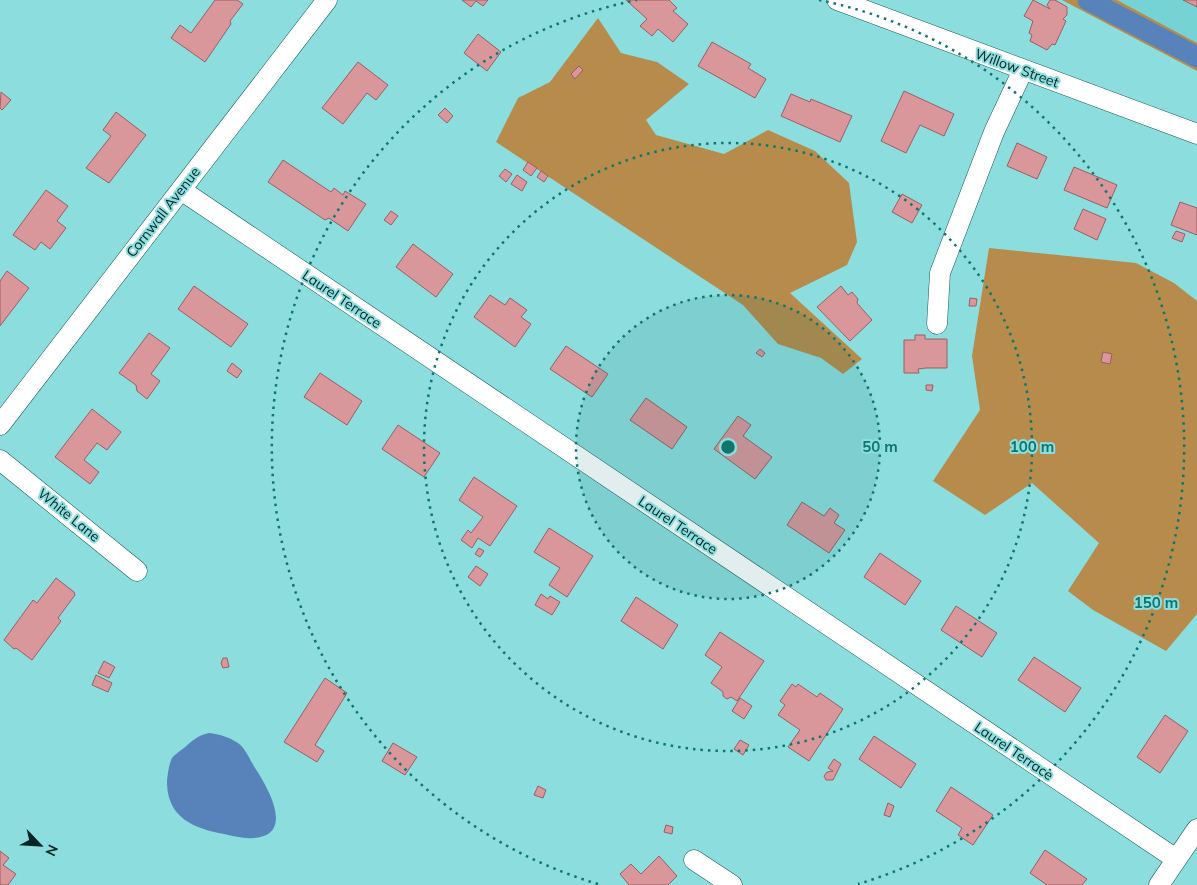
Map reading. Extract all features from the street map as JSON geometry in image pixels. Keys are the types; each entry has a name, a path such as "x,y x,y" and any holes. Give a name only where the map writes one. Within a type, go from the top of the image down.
{"street":[{"name":"Cornwall Avenue","path":"0,424 327,0"},
{"name":"Willow Street","path":"837,0 1197,134"},
{"path":"937,324 940,273 994,132 1022,70"},
{"name":"Laurel Terrace","path":"181,190 1176,859"},
{"name":"White Lane","path":"0,460 137,571"},
{"path":"1159,885 1197,830"},
{"path":"694,860 732,885"}],"shaded area":[{"path":"1062,0 1117,0 1197,43 1197,71"},
{"path":"1117,0 1197,0 1197,43"},
{"path":"598,18 621,53 657,62 689,84 646,120 656,135 724,154 768,130 815,151 849,183 857,242 847,265 790,293 862,359 843,374 821,358 778,344 743,305 496,142 518,98 550,82"},
{"path":"989,248 1136,263 1174,283 1197,301 1197,614 1166,651 1093,610 1068,591 1099,543 1032,483 985,515 933,481 980,410 972,356"},
{"path":"209,733 228,737 241,745 266,786 275,809 276,819 274,828 267,835 246,838 203,829 185,820 172,805 167,784 172,758 195,739"}],"building":[{"path":"215,0 237,0 243,4 230,21 231,24 205,62 171,38 180,25 191,33"},
{"path":"462,0 488,0 483,6 476,1 471,7"},
{"path":"626,0 669,0 677,8 673,11 688,24 673,42 658,29 652,36 640,26 647,19"},
{"path":"1033,0 1050,9 1047,5 1050,0 1055,0 1067,7 1067,15 1063,19 1066,21 1055,45 1052,44 1047,50 1030,41 1032,35 1029,33 1033,21 1024,16"},
{"path":"1183,0 1197,0 1197,7"},
{"path":"478,34 501,52 487,71 464,53"},
{"path":"712,42 751,64 748,68 766,79 755,98 698,66"},
{"path":"358,62 388,85 376,100 367,93 343,124 322,108"},
{"path":"579,66 583,70 575,79 571,74"},
{"path":"904,91 954,114 944,136 920,125 906,153 881,141"},
{"path":"1,92 11,100 2,110 0,108"},
{"path":"791,94 810,102 811,99 852,116 840,142 781,116"},
{"path":"445,108 453,116 447,123 438,115"},
{"path":"116,112 146,135 109,183 86,168 111,136 103,130"},
{"path":"1017,143 1047,157 1037,179 1007,166"},
{"path":"283,160 331,192 334,188 343,195 345,191 366,204 348,231 329,218 325,220 268,182"},
{"path":"528,162 537,168 531,176 523,170"},
{"path":"1074,167 1117,185 1107,208 1064,190"},
{"path":"505,169 512,174 506,182 499,176"},
{"path":"541,171 548,176 544,182 537,177"},
{"path":"517,175 527,182 522,191 511,184"},
{"path":"46,190 68,206 57,221 66,228 50,249 41,242 35,250 13,235"},
{"path":"902,194 922,205 912,223 892,212"},
{"path":"1180,202 1197,208 1197,235 1171,225"},
{"path":"1083,209 1106,219 1097,240 1074,229"},
{"path":"391,211 398,216 391,225 384,220"},
{"path":"1176,231 1185,234 1182,242 1172,238"},
{"path":"413,244 453,274 436,297 396,267"},
{"path":"7,271 29,288 0,326 0,281"},
{"path":"194,286 248,324 231,347 178,309"},
{"path":"841,286 848,295 852,292 858,299 857,303 872,320 850,341 817,307"},
{"path":"490,295 505,305 510,298 527,310 521,317 531,324 515,347 474,317"},
{"path":"970,298 977,299 976,306 969,306"},
{"path":"149,333 170,348 151,374 160,381 147,399 137,391 136,385 119,373"},
{"path":"915,335 925,335 925,339 947,339 947,368 926,368 918,369 919,373 904,373 904,340 915,340"},
{"path":"566,346 608,374 592,397 550,369"},
{"path":"760,349 765,353 762,357 756,353"},
{"path":"1103,352 1112,354 1110,364 1101,362"},
{"path":"232,363 242,371 237,378 227,371"},
{"path":"320,373 362,401 347,425 304,397"},
{"path":"926,385 933,385 932,391 926,390"},
{"path":"646,398 687,427 672,449 630,420"},
{"path":"92,409 121,432 107,450 97,443 84,460 99,472 90,484 55,457"},
{"path":"738,416 751,425 743,436 772,457 755,479 714,449"},
{"path":"398,425 440,453 424,477 382,449"},
{"path":"474,477 517,506 490,546 478,538 472,548 461,540 468,530 471,533 483,517 459,500"},
{"path":"802,502 824,516 830,508 839,515 834,523 845,530 829,553 787,525"},
{"path":"549,528 593,556 567,597 549,585 560,568 534,552"},
{"path":"479,548 484,551 480,557 475,554"},
{"path":"880,553 921,581 905,605 864,577"},
{"path":"476,566 488,574 480,586 468,577"},
{"path":"56,578 74,592 75,595 58,618 61,621 32,660 16,648 14,649 4,640 33,600 37,603"},
{"path":"541,594 548,599 550,596 560,602 552,615 535,605"},
{"path":"636,597 678,625 663,649 621,621"},
{"path":"956,606 997,633 982,657 941,630"},
{"path":"720,632 764,661 737,701 731,697 727,699 723,696 723,692 711,683 722,667 705,655"},
{"path":"1034,657 1081,688 1065,712 1018,680"},
{"path":"223,658 227,658 229,667 223,668 221,663"},
{"path":"104,661 115,667 109,678 98,673"},
{"path":"96,675 112,683 108,692 92,685"},
{"path":"325,678 347,693 315,745 324,751 317,762 284,742"},
{"path":"792,684 796,687 798,684 817,697 820,693 843,709 809,761 788,747 800,730 778,715 785,705 780,701"},
{"path":"740,698 752,706 744,719 732,711"},
{"path":"1165,715 1188,731 1160,773 1137,757"},
{"path":"874,736 916,764 901,788 859,759"},
{"path":"740,740 749,745 743,755 734,749"},
{"path":"393,743 417,757 405,775 382,761"},
{"path":"834,759 841,764 833,780 826,780 824,776 827,772 833,771 828,768"},
{"path":"538,786 546,790 543,798 534,795"},
{"path":"951,787 993,815 973,845 958,835 962,828 936,811"},
{"path":"888,803 894,806 890,817 884,815"},
{"path":"666,825 673,827 672,834 664,832"},
{"path":"1045,850 1087,879 1082,885 1047,885 1030,873"},
{"path":"0,851 9,858 3,865 16,874 8,885 0,885"},
{"path":"659,856 677,876 668,885 629,885 620,874 631,864 641,874"}],"waterway":[{"path":"1088,0 1197,57"}]}
